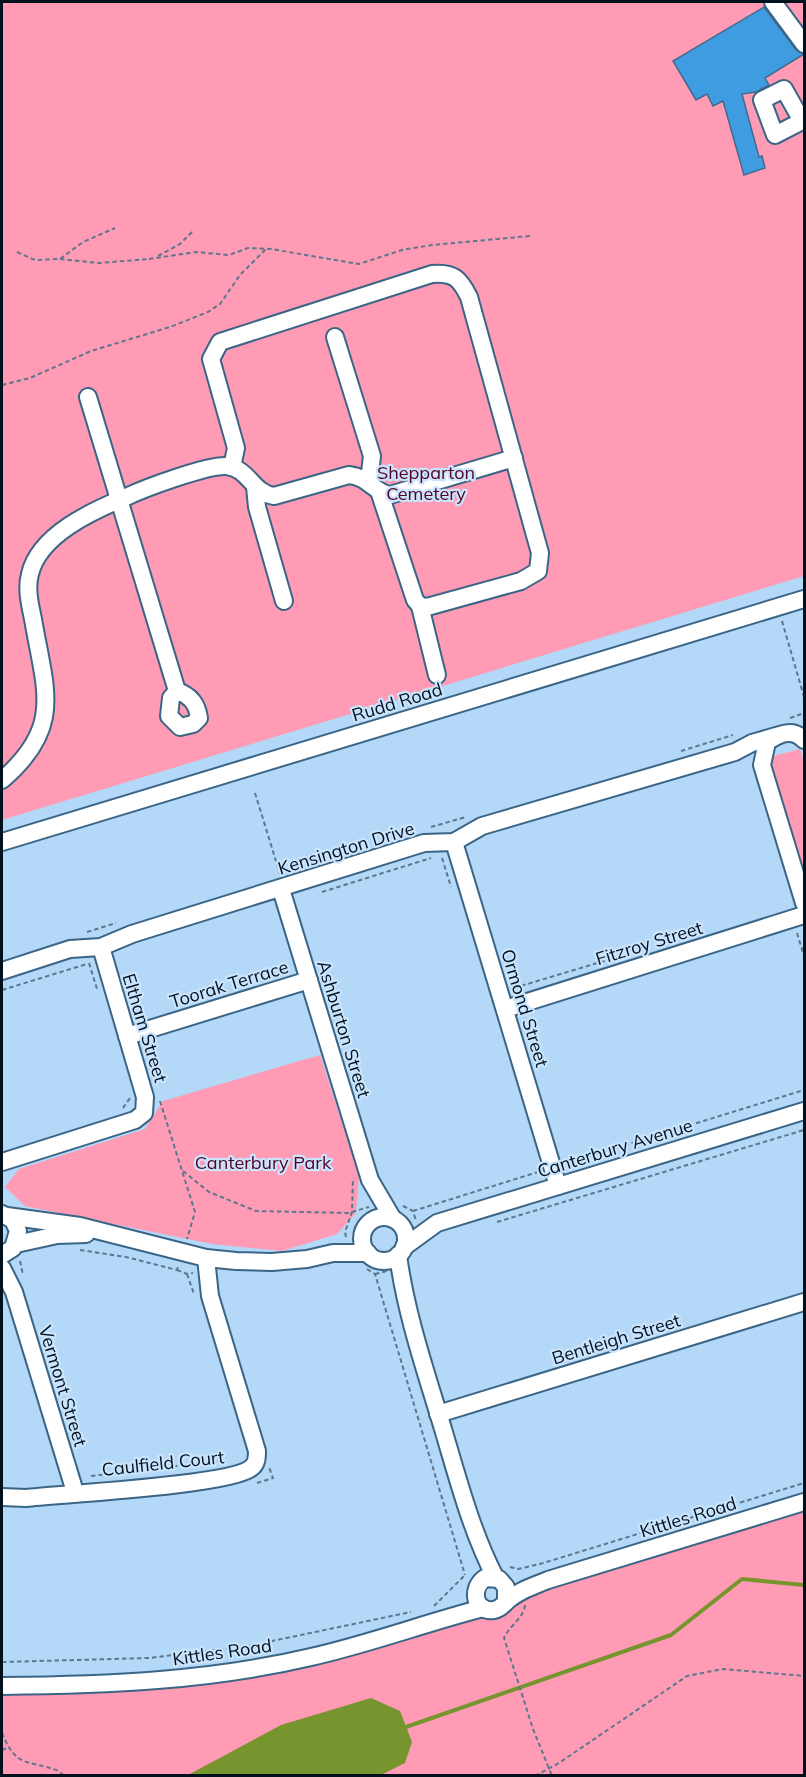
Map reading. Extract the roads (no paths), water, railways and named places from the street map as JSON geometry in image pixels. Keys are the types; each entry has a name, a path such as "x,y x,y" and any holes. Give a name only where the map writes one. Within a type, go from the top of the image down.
{"street":[{"path":"773,2 804,44"},
{"path":"232,467 236,448 211,359 220,342 441,273 458,278 469,297 540,553 538,571 521,581 427,607 420,606"},
{"path":"335,337 372,456 374,486 415,600 420,606 437,675"},
{"path":"88,397 177,691"},
{"path":"2,780 21,764 38,740 46,717 44,671 29,594 30,573 45,547 63,531 119,500 219,467 232,467 245,473 255,487 266,495 274,496 349,475 361,476 390,495 514,458"},
{"path":"255,487 257,507 284,601"},
{"name":"Rudd Road","path":"2,842 804,599"},
{"path":"804,740 797,733 789,732 776,736 767,742 762,765 804,903"},
{"name":"Kensington Drive","path":"2,971 70,949 98,956 132,934 280,881 424,843 455,846 482,826 735,752 752,743 776,736"},
{"path":"735,752 750,754 762,765"},
{"name":"Ormond Street","path":"455,846 558,1186"},
{"name":"Ashburton Street","path":"280,881 370,1180 372,1215"},
{"name":"Fitzroy Street","path":"505,1009 799,916"},
{"name":"Eltham Street","path":"2,1162 135,1120 144,1113 145,1097 127,1036 98,956"},
{"name":"Toorak Terrace","path":"127,1036 309,980"},
{"name":"Canterbury Avenue","path":"396,1221 437,1222 804,1111"},
{"path":"4,1215 60,1222 206,1258 272,1262 307,1259 350,1248 373,1257 392,1259 401,1251"},
{"name":"Vermont Street","path":"4,1215 17,1227 11,1255 14,1292 73,1485"},
{"path":"372,1215 396,1221 406,1236 401,1251 403,1294 477,1542 483,1578 476,1598 483,1608 498,1609 506,1601 506,1587 483,1578"},
{"path":"350,1248 372,1215"},
{"path":"372,1215 362,1239 373,1257 403,1294"},
{"name":"Canterbury Avenue","path":"401,1251 437,1222"},
{"path":"11,1255 57,1235 108,1234"},
{"name":"Caulfield Court","path":"2,1497 26,1498 73,1485 214,1480 251,1468 256,1460 257,1451 210,1296 206,1258"},
{"name":"Bentleigh Street","path":"438,1414 804,1302"},
{"name":"Kittles Road","path":"506,1601 522,1590 548,1580 804,1502"},
{"name":"Kittles Road","path":"437,1613 483,1578 548,1580"},
{"name":"Kittles Road","path":"2,1686 193,1678 312,1657 437,1613 483,1608"}],"waterway":[{"path":"406,1727 671,1635 742,1579 804,1585"}],"park label":[{"name":"Shepparton Cemetery","path":"426,482"},
{"name":"Canterbury Park","path":"263,1162"}]}
